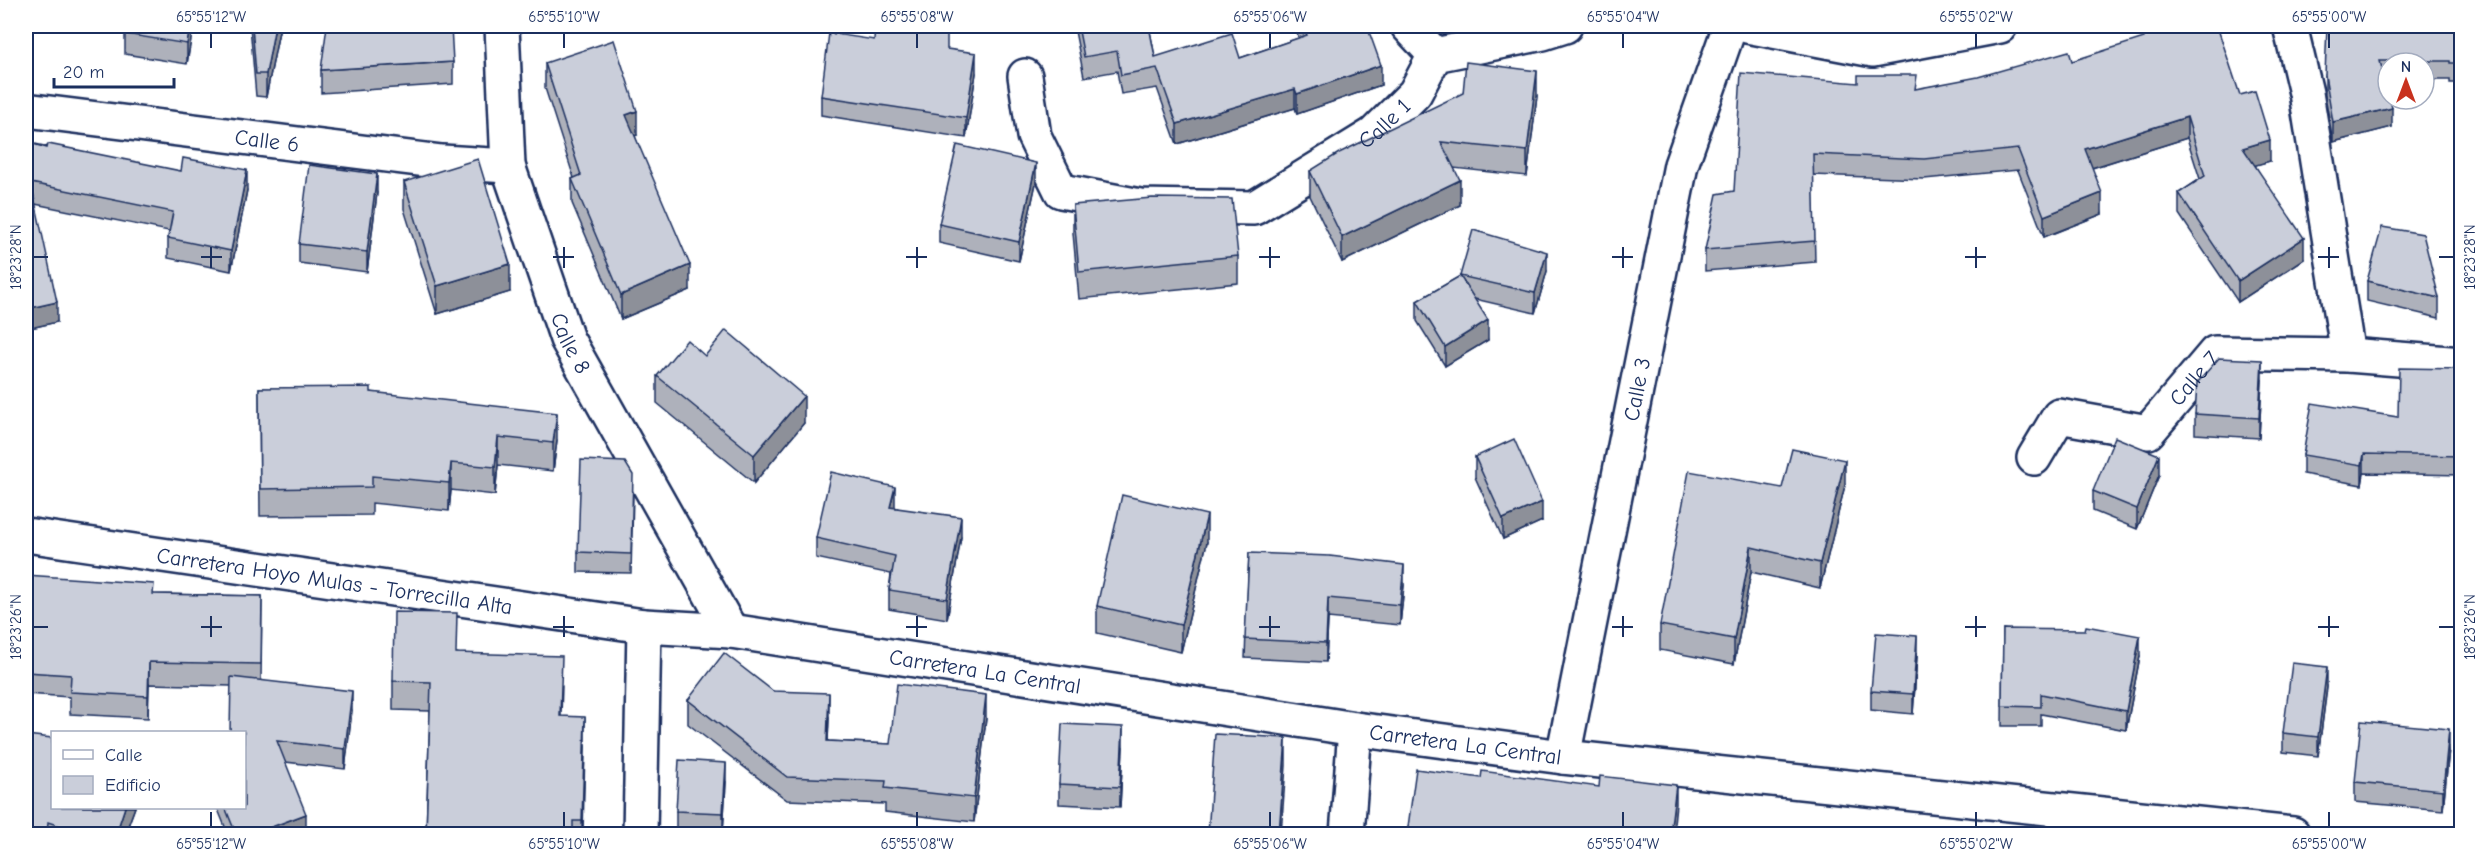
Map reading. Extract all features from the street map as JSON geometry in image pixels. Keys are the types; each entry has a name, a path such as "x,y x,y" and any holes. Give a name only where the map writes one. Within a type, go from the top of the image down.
{"street":[{"name":"Calle 8","path":"502,26 508,166 567,339 731,631"},
{"path":"1408,26 1435,55 1543,33 1565,26"},
{"name":"Calle 3","path":"1563,757 1681,165 1730,26"},
{"path":"1747,26 1873,50 2000,26"},
{"path":"2290,26 2306,93 2348,355"},
{"name":"Calle 1","path":"1025,76 1034,136 1061,191 1140,206 1254,208 1374,134 1415,93 1435,55"},
{"name":"Calle 6","path":"26,110 442,162 508,166"},
{"name":"Calle 7","path":"2034,458 2059,416 2148,432 2215,353 2348,355 2462,364"},
{"name":"Carretera Hoyo Mulas - Torrecilla Alta","path":"26,535 644,626"},
{"path":"640,834 644,626"},
{"name":"Carretera La Central","path":"644,626 731,631 1354,729 1563,757 2293,834"},
{"path":"1347,834 1354,729"}],"building":[{"path":"127,26 190,26 187,44 125,34"},
{"path":"252,26 275,26 266,74 256,74"},
{"path":"327,26 451,26 453,62 321,70"},
{"path":"875,26 947,26 947,49 976,53 966,118 821,96 829,33 874,40"},
{"path":"1078,26 1149,26 1155,57 1232,33 1240,58 1307,35 1303,26 1367,26 1381,65 1297,94 1295,89 1177,124 1157,68 1121,75 1117,51 1084,57"},
{"path":"2144,26 2217,26 2240,95 2255,91 2270,140 2243,148 2304,238 2238,281 2179,193 2205,176 2187,117 2085,149 2102,193 2044,216 2018,149 1924,159 1813,154 1815,241 1705,250 1717,194 1734,191 1741,73 1858,83 1858,75 1917,75 1915,89 1978,77 2069,51 2072,61 2144,38"},
{"path":"2327,26 2462,26 2462,63 2436,61 2436,51 2376,51 2376,111 2379,111 2333,122 2325,75"},
{"path":"614,40 637,111 626,115 690,265 621,295 572,179 581,175 545,63"},
{"path":"1466,62 1537,71 1527,151 1441,142 1460,180 1342,237 1310,171 1339,153 1463,93"},
{"path":"26,142 47,148 48,144 181,171 183,158 247,170 231,251 168,238 173,212 31,183 57,302 26,309"},
{"path":"957,145 1036,163 1019,242 939,224"},
{"path":"478,159 510,264 437,286 404,182"},
{"path":"309,165 377,174 367,252 299,244"},
{"path":"1152,198 1232,199 1238,256 1079,272 1073,205"},
{"path":"2382,227 2423,234 2439,298 2367,281"},
{"path":"1473,230 1547,252 1535,293 1460,276"},
{"path":"1460,276 1488,320 1445,347 1417,301"},
{"path":"726,330 804,396 754,455 657,376 687,340 705,356"},
{"path":"2219,358 2262,360 2259,418 2195,414 2197,383"},
{"path":"2399,368 2462,369 2462,456 2364,454 2362,465 2303,455 2312,403 2398,417"},
{"path":"371,387 371,392 557,413 553,443 498,437 495,467 451,463 449,483 372,476 372,487 260,489 259,388"},
{"path":"2115,437 2159,455 2137,509 2093,491"},
{"path":"1514,439 1542,502 1503,519 1475,457"},
{"path":"1792,449 1845,460 1820,563 1751,547 1734,639 1660,625 1689,471 1782,488"},
{"path":"581,460 625,462 633,475 631,554 578,552"},
{"path":"831,472 895,487 890,507 961,517 947,599 889,590 895,556 816,538"},
{"path":"1122,495 1207,515 1181,625 1097,606"},
{"path":"1249,553 1330,556 1404,565 1400,605 1328,598 1326,643 1245,639"},
{"path":"26,575 154,584 153,594 262,596 261,664 149,662 148,696 70,692 71,675 26,672"},
{"path":"394,612 457,613 456,653 562,656 560,716 585,717 582,821 573,821 573,834 426,834 431,682 393,681"},
{"path":"2086,626 2140,636 2126,711 2041,694 2041,707 2002,706 2003,629 2085,630"},
{"path":"1876,633 1917,636 1913,694 1871,691"},
{"path":"724,653 773,691 829,693 827,741 890,744 897,684 986,695 974,798 885,788 886,781 787,777 688,700"},
{"path":"2292,663 2327,667 2318,737 2283,733"},
{"path":"231,677 352,691 345,749 277,741 306,814 253,834 236,834 226,809 246,809 246,731 230,731"},
{"path":"2361,721 2449,729 2443,790 2355,782"},
{"path":"1062,724 1123,727 1120,787 1059,784"},
{"path":"1215,734 1286,738 1279,834 1208,834"},
{"path":"26,735 51,738 51,809 124,809 116,834 84,834 48,822 47,834 26,834"},
{"path":"679,760 726,763 723,813 676,811"},
{"path":"1416,769 1481,778 1482,771 1599,787 1600,776 1676,785 1670,834 1407,834"}]}
